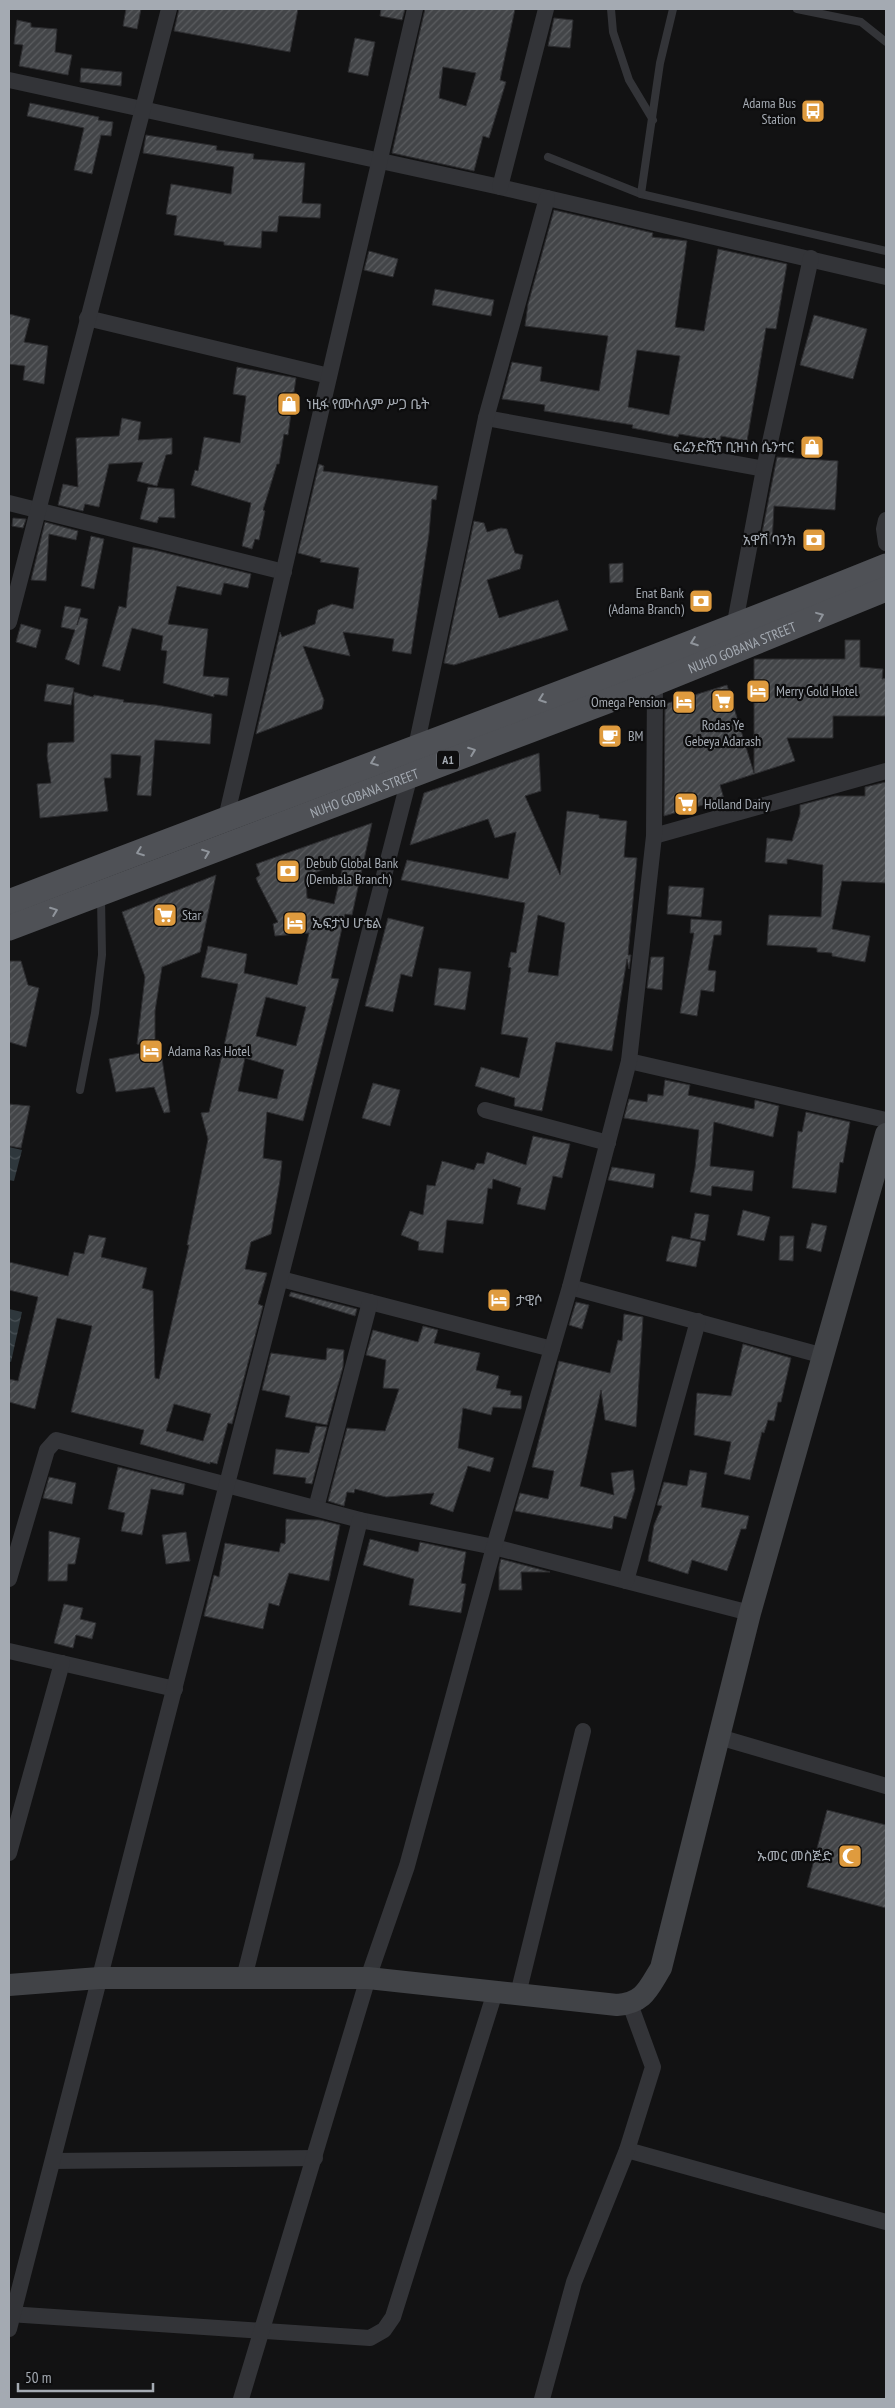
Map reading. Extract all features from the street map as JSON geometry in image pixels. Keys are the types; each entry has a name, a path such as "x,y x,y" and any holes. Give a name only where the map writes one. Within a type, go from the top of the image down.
{"main road":[{"name":"NUHO GOBANA STREET","path":"9,928 98,881 226,818 734,628 886,566"},
{"name":"NUHO GOBANA STREET","path":"9,902 98,881 410,774 655,683 886,589"}],"street":[{"path":"9,622 170,9"},
{"path":"226,818 415,9"},
{"path":"500,187 546,9"},
{"path":"9,80 500,187 886,277"},
{"path":"494,1992 393,2318 384,2330 370,2338 10,2319 53,2161 228,1486 410,774 486,418 547,198"},
{"path":"730,652 764,469 811,258"},
{"path":"88,318 329,376"},
{"path":"486,418 764,469"},
{"path":"9,503 284,572"},
{"path":"886,520 884,529 886,543"},
{"path":"241,2399 368,1978 407,1866 494,1547 570,1287 629,1061 654,836 655,683"},
{"path":"654,836 886,771"},
{"path":"629,1061 886,1120"},
{"path":"485,1110 608,1143"},
{"path":"633,2012 661,1968 750,1613 886,1134"},
{"path":"281,1279 552,1349"},
{"path":"570,1287 824,1356"},
{"path":"316,1508 370,1302"},
{"path":"626,1580 698,1321"},
{"path":"9,1579 47,1450 56,1440 360,1520 494,1547 750,1613"},
{"path":"244,1978 360,1520"},
{"path":"9,1651 175,1689"},
{"path":"9,1853 62,1663"},
{"path":"518,1994 583,1731"},
{"path":"719,1737 886,1786"},
{"path":"9,1985 99,1978 368,1978 617,2005 633,2012 653,2067 627,2150 574,2282 542,2399"},
{"path":"627,2150 886,2222"},
{"path":"53,2161 315,2158"}],"lane":[{"path":"611,9 613,32 629,80 653,120"},
{"path":"641,194 660,63 672,9"},
{"path":"797,9 861,22 886,42"},
{"path":"548,158 641,194 886,251"},
{"path":"80,1090 95,1013 102,955 98,881"}],"water":[{"path":"9,1147 22,1150 14,1181 9,1180"},
{"path":"9,1309 22,1312 11,1362 9,1361"}],"building":[{"path":"126,9 141,9 137,29 123,26"},
{"path":"179,9 298,9 290,52 174,31"},
{"path":"381,9 405,9 402,20 380,16"},
{"path":"425,9 515,9 500,80 506,82 489,138 483,136 474,171 392,153","holes":["443,67 476,73 466,106 439,98"]},
{"path":"554,18 573,20 570,48 548,46"},
{"path":"17,20 31,23 31,27 57,29 55,52 72,55 68,75 19,66 23,45 14,44"},
{"path":"355,38 375,42 368,76 348,72"},
{"path":"81,68 122,72 121,86 80,82"},
{"path":"30,103 99,117 98,120 113,122 111,136 101,135 92,174 74,170 84,128 27,116"},
{"path":"146,135 217,146 216,150 254,154 253,159 305,163 302,203 321,204 320,218 279,216 277,232 262,231 261,248 224,245 224,242 174,235 177,216 166,214 171,184 231,194 234,167 143,153"},
{"path":"554,210 653,233 652,237 687,241 675,327 704,331 718,249 787,264 776,329 766,328 747,441 721,436 720,441 679,434 678,437 632,428 633,425 544,411 545,405 502,399 512,362 542,367 540,381 599,391 608,336 525,326 528,304","holes":["637,350 680,356 669,415 628,407"]},
{"path":"369,251 398,259 393,277 364,270"},
{"path":"435,289 494,300 491,316 432,305"},
{"path":"9,314 30,319 24,342 48,346 44,384 23,380 25,366 9,364"},
{"path":"814,315 867,329 853,379 800,365"},
{"path":"237,367 296,378 288,435 284,434 279,464 277,464 263,510 265,511 259,540 255,539 252,549 242,546 251,503 191,485 195,470 198,471 204,437 240,443 246,396 233,394"},
{"path":"122,418 141,422 138,440 172,438 172,454 166,455 157,486 137,481 143,462 109,464 99,507 85,504 83,511 58,505 63,484 78,487 76,438 119,436"},
{"path":"777,457 838,461 835,510 774,506 772,544 760,543"},
{"path":"319,464 324,466 323,471 438,486 436,500 432,499 429,534 411,654 392,651 394,639 343,632 350,656 303,646 324,700 322,709 256,734 280,632 282,637 315,624 318,610 332,604 353,609 359,568 320,562 321,559 298,553"},
{"path":"148,487 174,489 175,518 159,517 157,523 140,519"},
{"path":"13,518 26,519 23,528 12,526"},
{"path":"474,521 484,523 487,532 501,528 507,529 515,553 523,555 520,569 487,580 499,618 558,600 568,630 454,665 444,663"},
{"path":"45,522 78,531 76,540 49,534 46,581 31,580"},
{"path":"91,536 104,539 94,589 81,586"},
{"path":"133,547 154,550 251,574 248,588 224,583 221,595 177,586 168,624 208,629 203,676 229,678 227,696 214,694 214,697 163,683 167,651 161,650 163,636 132,628 120,671 102,666 119,606 126,608"},
{"path":"623,563 623,582 610,583 609,564"},
{"path":"65,606 81,609 77,625 80,617 88,619 79,665 65,659 75,630 61,627"},
{"path":"21,624 41,630 36,648 16,642"},
{"path":"845,640 860,640 860,667 883,669 882,679 886,678 886,716 833,716 833,738 787,738 795,761 720,785 724,799 664,816 665,704 727,685 754,773 754,659 845,659"},
{"path":"47,684 74,688 71,705 44,701"},
{"path":"74,692 93,697 94,695 124,700 123,702 212,714 210,744 155,740 151,796 137,795 141,756 111,754 111,778 104,778 108,811 40,818 37,784 51,783 47,756 48,743 74,742"},
{"path":"539,753 541,791 525,796 560,875 567,811 599,815 599,818 627,821 624,857 637,858 628,955 631,955 629,969 627,959 612,1051 556,1042 542,1111 514,1106 515,1098 475,1086 481,1067 519,1078 528,1038 501,1034 511,968 508,967 511,952 516,953 525,903 401,880 407,860 508,879 516,832 495,838 488,819 410,845 424,793","holes":["538,915 565,923 558,976 528,972"]},
{"path":"886,782 886,883 842,881 832,929 870,936 865,962 832,956 832,953 817,952 817,948 767,945 769,915 821,917 823,865 787,859 787,864 765,862 767,838 792,841 800,814 800,805 835,796 865,796 865,787"},
{"path":"372,823 352,915 345,914 331,978 339,979 303,1121 267,1112 263,1158 282,1161 280,1180 271,1234 251,1242 245,1269 267,1273 258,1304 263,1306 232,1424 228,1423 217,1464 210,1462 210,1464 140,1444 144,1430 71,1412 92,1326 57,1318 35,1409 9,1402 9,1379 18,1381 38,1297 9,1290 9,1262 68,1276 74,1252 84,1254 89,1235 106,1238 101,1257 147,1268 142,1288 153,1291 155,1378 159,1379 189,1245 187,1245 208,1139 201,1113 209,1112 238,984 201,977 208,946 247,954 244,973 297,985 309,933 275,936 273,924 278,922 256,878 260,875 256,864","holes":["344,862 334,904 307,898 306,876","266,997 306,1007 296,1046 256,1036","245,1058 284,1070 277,1099 238,1091","174,1404 211,1414 203,1441 166,1431"]},
{"path":"216,875 200,952 162,967 155,1011 155,1050 145,1051 144,1045 137,1044 145,977 122,912"},
{"path":"669,886 704,888 701,917 667,914"},
{"path":"388,918 424,927 412,977 401,974 393,1012 365,1006"},
{"path":"691,919 722,921 721,935 714,935 708,970 716,971 714,992 701,990 697,1016 680,1013 694,933 690,933"},
{"path":"651,957 664,957 662,990 647,988"},
{"path":"9,961 21,961 28,985 39,988 26,1047 9,1042"},
{"path":"439,968 471,972 465,1010 434,1005"},
{"path":"155,1050 155,1053 161,1052 170,1112 164,1113 154,1087 116,1092 109,1059"},
{"path":"665,1080 690,1085 688,1095 754,1109 755,1100 779,1106 773,1137 714,1122 710,1166 754,1171 752,1191 712,1186 711,1196 690,1192 695,1168 699,1130 624,1118 629,1099 647,1102 648,1094 663,1096"},
{"path":"373,1083 400,1090 390,1126 362,1118"},
{"path":"9,1104 30,1106 21,1148 9,1146"},
{"path":"806,1112 850,1122 843,1163 840,1162 836,1193 792,1188 798,1131 802,1132"},
{"path":"533,1136 570,1144 562,1178 553,1176 545,1210 517,1204 521,1188 493,1179 492,1189 488,1188 483,1224 447,1220 443,1253 418,1250 419,1242 401,1235 410,1211 423,1215 427,1185 435,1186 442,1161 474,1170 477,1163 484,1164 487,1152 526,1165"},
{"path":"612,1167 655,1174 653,1188 608,1180"},
{"path":"743,1210 770,1217 764,1241 737,1235"},
{"path":"695,1213 709,1215 705,1241 690,1238"},
{"path":"812,1223 827,1226 821,1252 806,1248"},
{"path":"672,1236 701,1242 696,1267 666,1261"},
{"path":"780,1236 794,1236 793,1261 779,1260"},
{"path":"291,1292 357,1309 355,1316 289,1296"},
{"path":"576,1302 589,1305 582,1329 569,1325"},
{"path":"624,1314 643,1317 636,1427 605,1420 601,1390 580,1486 614,1495 611,1473 633,1470 635,1489 626,1519 614,1516 612,1529 515,1511 520,1493 548,1499 554,1471 532,1467 559,1361 610,1373 618,1340 622,1341"},
{"path":"423,1326 438,1330 434,1343 480,1353 476,1370 499,1376 496,1388 511,1391 510,1395 522,1396 521,1409 493,1407 491,1415 463,1408 458,1448 494,1458 490,1472 468,1466 453,1512 430,1504 434,1493 386,1497 355,1489 354,1493 347,1492 344,1506 328,1501 347,1428 385,1431 399,1389 383,1388 386,1360 366,1355 373,1330 418,1342"},
{"path":"743,1344 791,1358 781,1402 778,1402 774,1421 768,1420 764,1433 762,1432 750,1480 724,1474 731,1442 694,1435 697,1393 731,1396"},
{"path":"327,1348 344,1350 343,1367 327,1425 285,1417 290,1396 262,1390 271,1353 326,1360"},
{"path":"316,1426 327,1427 312,1484 305,1483 306,1478 273,1474 276,1449 309,1453"},
{"path":"118,1467 185,1484 183,1495 151,1489 142,1535 121,1531 125,1513 108,1509"},
{"path":"690,1470 707,1473 701,1507 749,1516 746,1529 741,1529 727,1571 692,1560 688,1574 648,1561 654,1525 662,1506 657,1505 664,1482 687,1486"},
{"path":"49,1477 76,1483 72,1504 43,1498"},
{"path":"286,1519 320,1520 340,1525 329,1581 289,1573 279,1606 269,1603 263,1629 204,1616 214,1575 219,1577 225,1543 279,1552 281,1543 285,1544"},
{"path":"49,1531 80,1538 75,1564 68,1564 67,1581 48,1581"},
{"path":"186,1532 190,1561 166,1564 162,1535"},
{"path":"370,1539 418,1552 420,1542 466,1552 461,1583 466,1584 461,1613 409,1605 414,1579 363,1565"},
{"path":"501,1559 550,1572 521,1572 522,1590 499,1590"},
{"path":"64,1604 83,1608 80,1619 96,1623 92,1639 76,1635 73,1648 54,1643"},
{"name":"ኡመር መስጅድ","path":"827,1810 886,1825 886,1908 807,1887"}],"place":[{"name":"Adama Bus Station","path":"813,111"},
{"name":"ነዚፋ የሙስሊም ሥጋ ቤት","path":"289,404"},
{"name":"ፍሬንድሺፕ ቢዝነስ ሴንተር","path":"812,447"},
{"name":"አዋሽ ባንክ","path":"814,540"},
{"name":"Enat Bank (Adama Branch)","path":"701,601"},
{"name":"Merry Gold Hotel","path":"758,691"},
{"name":"Rodas Ye Gebeya Adarash","path":"723,701"},
{"name":"Omega Pension","path":"684,702"},
{"name":"BM","path":"610,736"},
{"name":"Holland Dairy","path":"686,804"},
{"name":"Debub Global Bank (Dembala Branch)","path":"288,871"},
{"name":"Star","path":"165,915"},
{"name":"ኤፍታህ ሆቴል","path":"295,923"},
{"name":"Adama Ras Hotel","path":"151,1051"},
{"name":"ታዊሶ","path":"499,1300"},
{"name":"ኡመር መስጅድ","path":"850,1856"}]}
